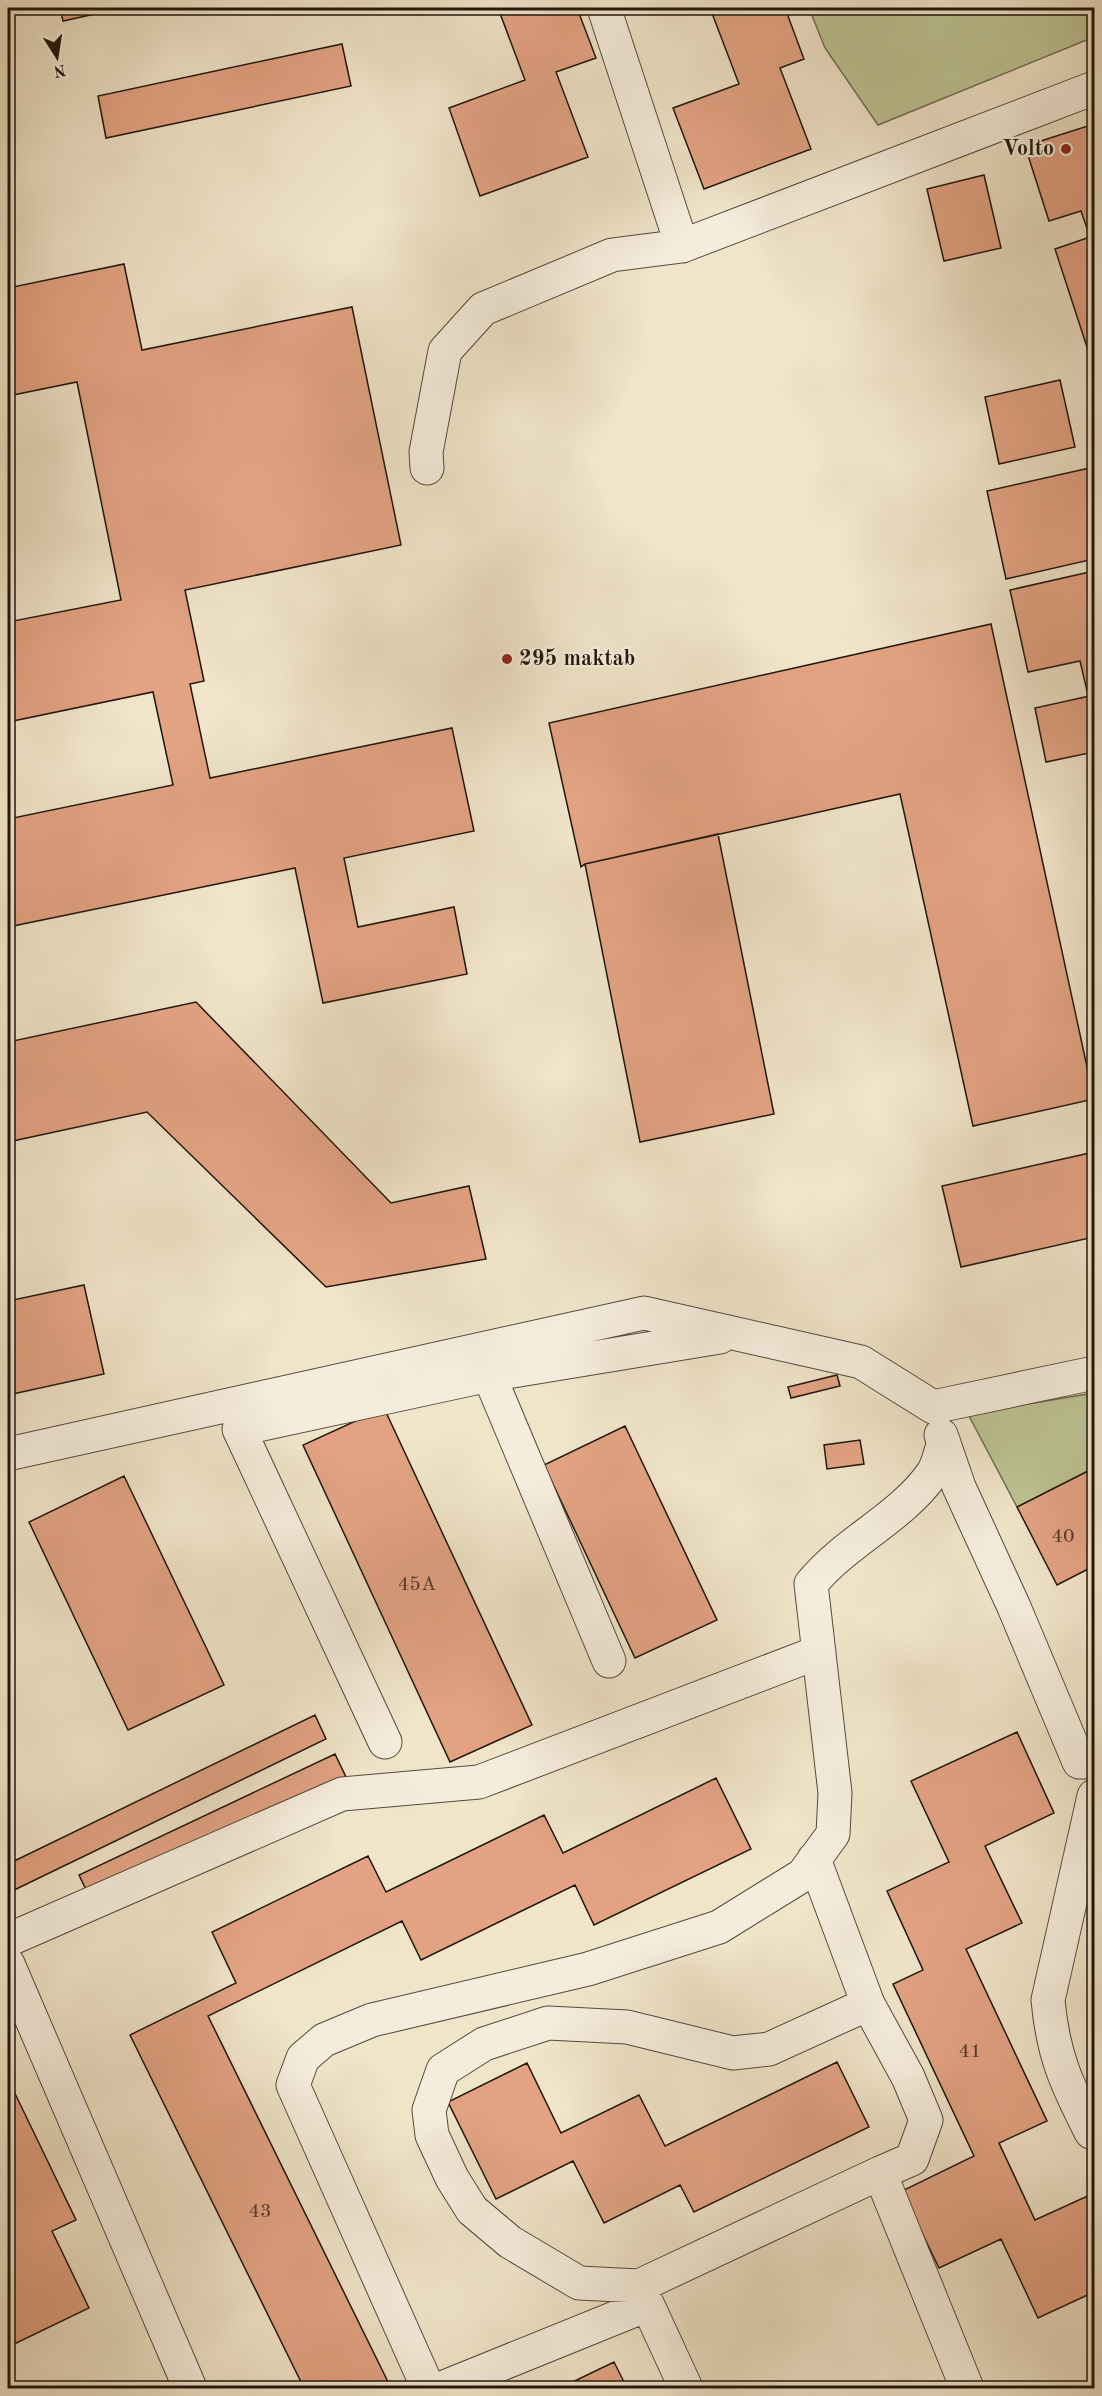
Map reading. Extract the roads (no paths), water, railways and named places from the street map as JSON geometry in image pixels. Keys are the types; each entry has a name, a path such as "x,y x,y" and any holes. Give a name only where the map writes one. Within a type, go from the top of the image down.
{"street":[{"path":"604,8 682,246"},
{"path":"427,468 426,452 445,351 483,309 612,255 682,246 1095,88"},
{"path":"8,1454 644,1313 733,1335 861,1362 933,1407 959,1487 1014,1607 1079,1762 1095,1762"},
{"path":"385,1742 239,1429 489,1375 733,1335"},
{"path":"933,1407 1095,1373"},
{"path":"489,1375 609,1661"},
{"path":"428,2388 293,2085 303,2058 324,2040 372,2020 588,1969 719,1927 803,1875 833,1834 835,1793 812,1584 838,1556 898,1509 933,1473 944,1443"},
{"path":"8,1940 342,1794 479,1782 819,1652"},
{"path":"1095,1796 1048,2000 1051,2030 1063,2077 1091,2132 1095,2132"},
{"path":"442,2388 643,2296 880,2173 912,2159 926,2120 908,2077 868,2004 814,1859"},
{"path":"8,1964 190,2388"},
{"path":"643,2296 579,2283 510,2242 472,2210 452,2178 432,2135 429,2110 443,2070 484,2044 548,2023 627,2027 732,2053 769,2049 868,2004"},
{"path":"880,2173 967,2388"},
{"path":"643,2296 686,2388"}],"place":[{"name":"Volto","path":"1066,149"},
{"name":"295 maktab","path":"507,659"}]}
